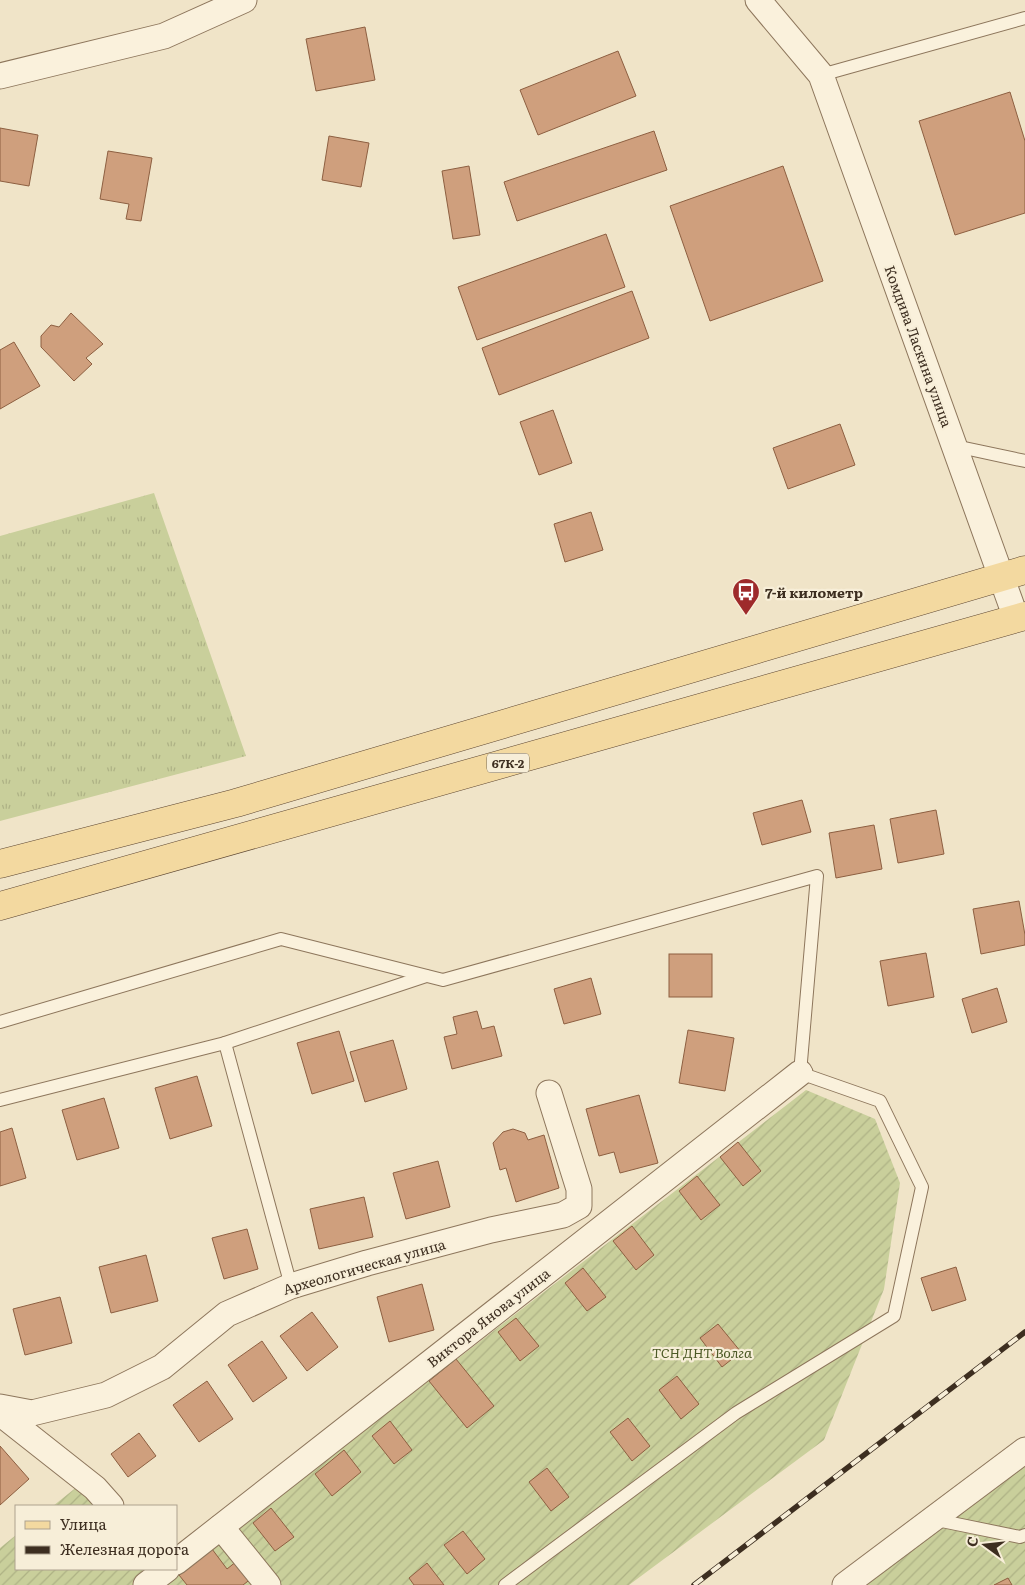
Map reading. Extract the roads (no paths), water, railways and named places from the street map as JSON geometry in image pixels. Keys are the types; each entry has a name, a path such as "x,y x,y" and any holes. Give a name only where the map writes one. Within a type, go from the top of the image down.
{"main road":[{"path":"0,864 236,804 1013,573"},
{"name":"67К-2","path":"0,906 1021,617"}],"street":[{"path":"0,76 164,36 244,0"},
{"path":"758,0 821,75"},
{"name":"Комдива Ласкина улица","path":"821,75 955,446 1013,573 1021,617"},
{"name":"Виктора Янова улица","path":"178,1560 800,1073"},
{"name":"Археологическая улица","path":"0,1407 32,1413 106,1395 162,1368 227,1314 291,1286 367,1263 482,1233 563,1215 579,1206 579,1189 549,1093"},
{"path":"0,1413 95,1488 110,1505"},
{"path":"845,1585 1025,1450"},
{"path":"221,1527 268,1585"},
{"path":"146,1585 166,1570"}],"lane":[{"path":"821,75 1025,18"},
{"path":"955,446 1025,461"},
{"path":"0,1022 281,939 443,980 816,876 800,1073 880,1101 922,1187 894,1316 736,1413 505,1585"},
{"path":"0,1100 225,1043 426,976"},
{"path":"225,1043 291,1286"},
{"path":"932,1520 1020,1537 1025,1535"}],"railway":[{"path":"694,1585 1025,1332"}],"place":[{"name":"7-й километр","path":"746,616"}],"park label":[{"name":"ТСН ДНТ Волга","path":"702,1352"}]}
